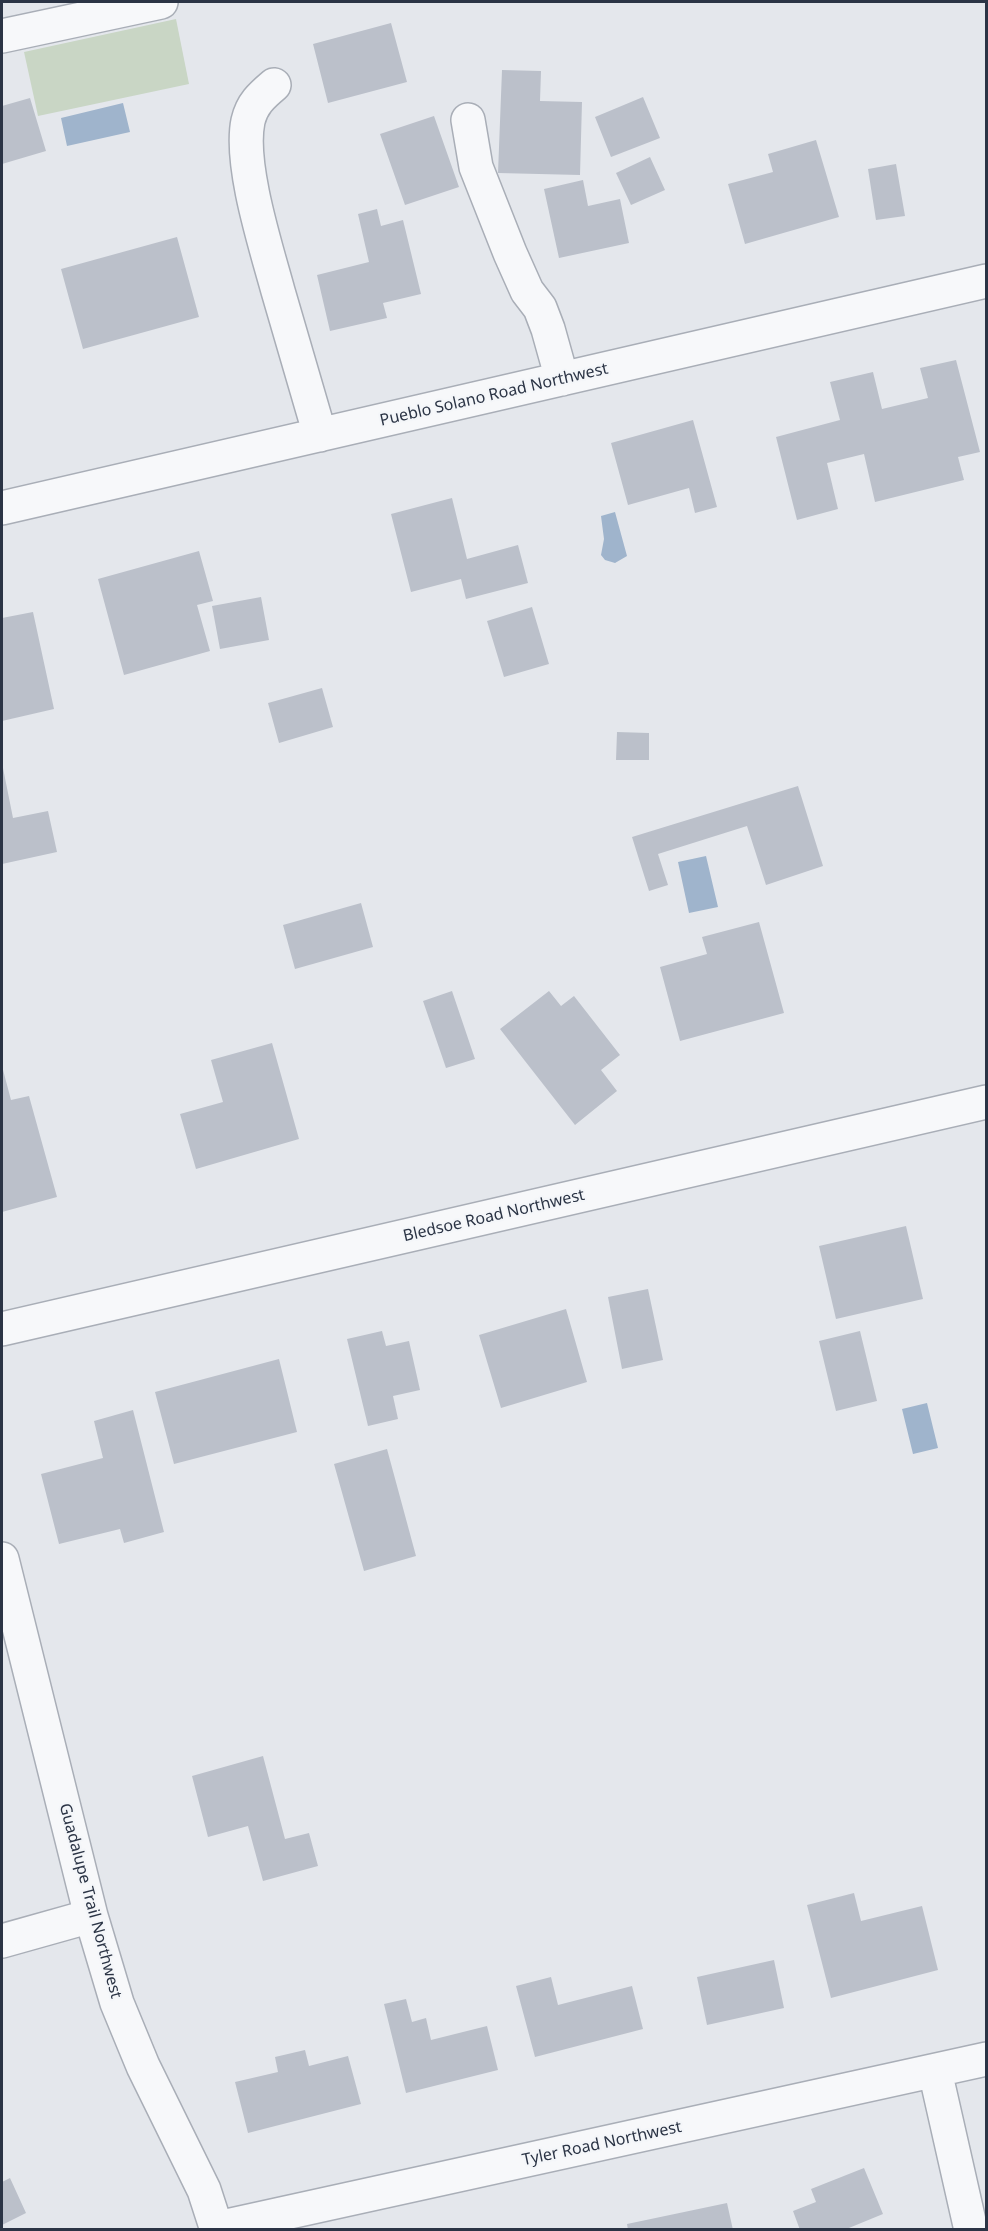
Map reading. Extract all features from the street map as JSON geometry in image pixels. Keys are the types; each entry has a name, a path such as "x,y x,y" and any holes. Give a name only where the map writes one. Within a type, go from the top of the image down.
{"street":[{"path":"2,36 161,2"},
{"path":"274,86 256,101 248,121 246,140 248,165 263,238 320,435"},
{"path":"468,120 476,167 527,291 540,308 562,379"},
{"name":"Pueblo Solano Road Northwest","path":"2,508 987,280"},
{"name":"Bledsoe Road Northwest","path":"2,1329 987,1102"},
{"name":"Guadalupe Trail Northwest","path":"2,1559 90,1916 117,2002 142,2066 204,2190 217,2229"},
{"path":"2,1941 90,1916"},
{"name":"Tyler Road Northwest","path":"217,2229 987,2059"},
{"path":"935,2071 970,2229"}],"green space":[{"path":"176,19 189,84 38,116 24,52"}],"water":[{"path":"123,103 130,132 67,146 61,118"},
{"path":"615,512 627,556 615,563 605,560 601,555 604,539 601,516"},
{"path":"706,856 718,907 689,913 678,862"},
{"path":"927,1403 938,1448 913,1454 902,1409"}],"building":[{"path":"391,23 407,82 328,103 313,44"},
{"path":"502,70 541,71 540,101 582,102 580,175 498,173"},
{"path":"643,97 660,138 611,157 595,117"},
{"path":"30,98 46,151 2,164 2,106"},
{"path":"434,116 459,187 405,205 380,134"},
{"path":"816,140 839,217 745,244 728,184 773,172 768,154"},
{"path":"650,157 665,190 631,205 616,173"},
{"path":"896,164 905,216 876,220 868,169"},
{"path":"583,180 588,206 620,199 629,243 559,258 544,189"},
{"path":"377,209 381,226 403,220 421,294 383,303 387,318 330,331 317,275 369,262 358,214"},
{"path":"177,237 199,317 83,349 61,269"},
{"path":"956,360 980,452 958,457 964,480 875,502 864,454 827,463 838,509 797,520 776,437 840,420 830,382 873,372 882,409 928,398 920,368"},
{"path":"693,420 717,507 695,513 689,488 628,505 611,443"},
{"path":"452,498 467,559 518,545 528,583 466,599 461,579 411,592 391,514"},
{"path":"199,551 213,601 197,605 210,651 124,675 98,579"},
{"path":"261,597 269,640 220,649 212,606"},
{"path":"532,607 549,664 504,677 487,621"},
{"path":"33,612 54,709 2,721 2,618"},
{"path":"322,688 333,727 279,743 268,703"},
{"path":"617,732 649,733 649,760 616,760"},
{"path":"3,768 13,818 48,811 57,852 2,864"},
{"path":"798,786 823,866 766,885 747,826 658,854 668,885 649,891 632,837"},
{"path":"361,903 373,947 295,969 283,925"},
{"path":"759,922 784,1013 680,1041 660,967 707,954 702,937"},
{"path":"452,991 475,1059 446,1068 423,1001"},
{"path":"549,991 561,1006 574,996 620,1055 601,1070 617,1091 575,1125 500,1029"},
{"path":"272,1043 299,1139 196,1169 180,1114 223,1102 211,1060"},
{"path":"2,1066 11,1100 29,1096 57,1197 2,1212"},
{"path":"906,1226 923,1299 836,1319 819,1246"},
{"path":"648,1289 663,1360 622,1369 608,1297"},
{"path":"566,1309 587,1382 501,1408 479,1335"},
{"path":"382,1331 386,1346 409,1341 420,1390 393,1396 398,1419 368,1426 347,1339"},
{"path":"860,1331 877,1401 836,1411 819,1341"},
{"path":"279,1359 297,1432 174,1464 155,1392"},
{"path":"133,1410 164,1532 124,1543 120,1529 59,1544 41,1474 103,1458 94,1421"},
{"path":"387,1449 416,1556 364,1571 334,1464"},
{"path":"263,1756 285,1839 309,1833 318,1866 263,1881 248,1826 208,1837 192,1776"},
{"path":"854,1893 861,1921 922,1906 938,1970 831,1998 807,1905"},
{"path":"774,1960 784,2008 707,2025 697,1977"},
{"path":"551,1977 558,2005 632,1986 643,2029 535,2057 516,1986"},
{"path":"406,1999 412,2022 426,2018 431,2040 487,2026 498,2070 406,2093 384,2004"},
{"path":"305,2050 309,2066 348,2056 361,2104 248,2133 235,2082 278,2072 275,2057"},
{"path":"864,2168 883,2214 844,2230 800,2230 793,2211 816,2202 811,2189"},
{"path":"10,2178 26,2213 2,2225 2,2182"},
{"path":"727,2203 733,2230 628,2230 627,2224"}]}
